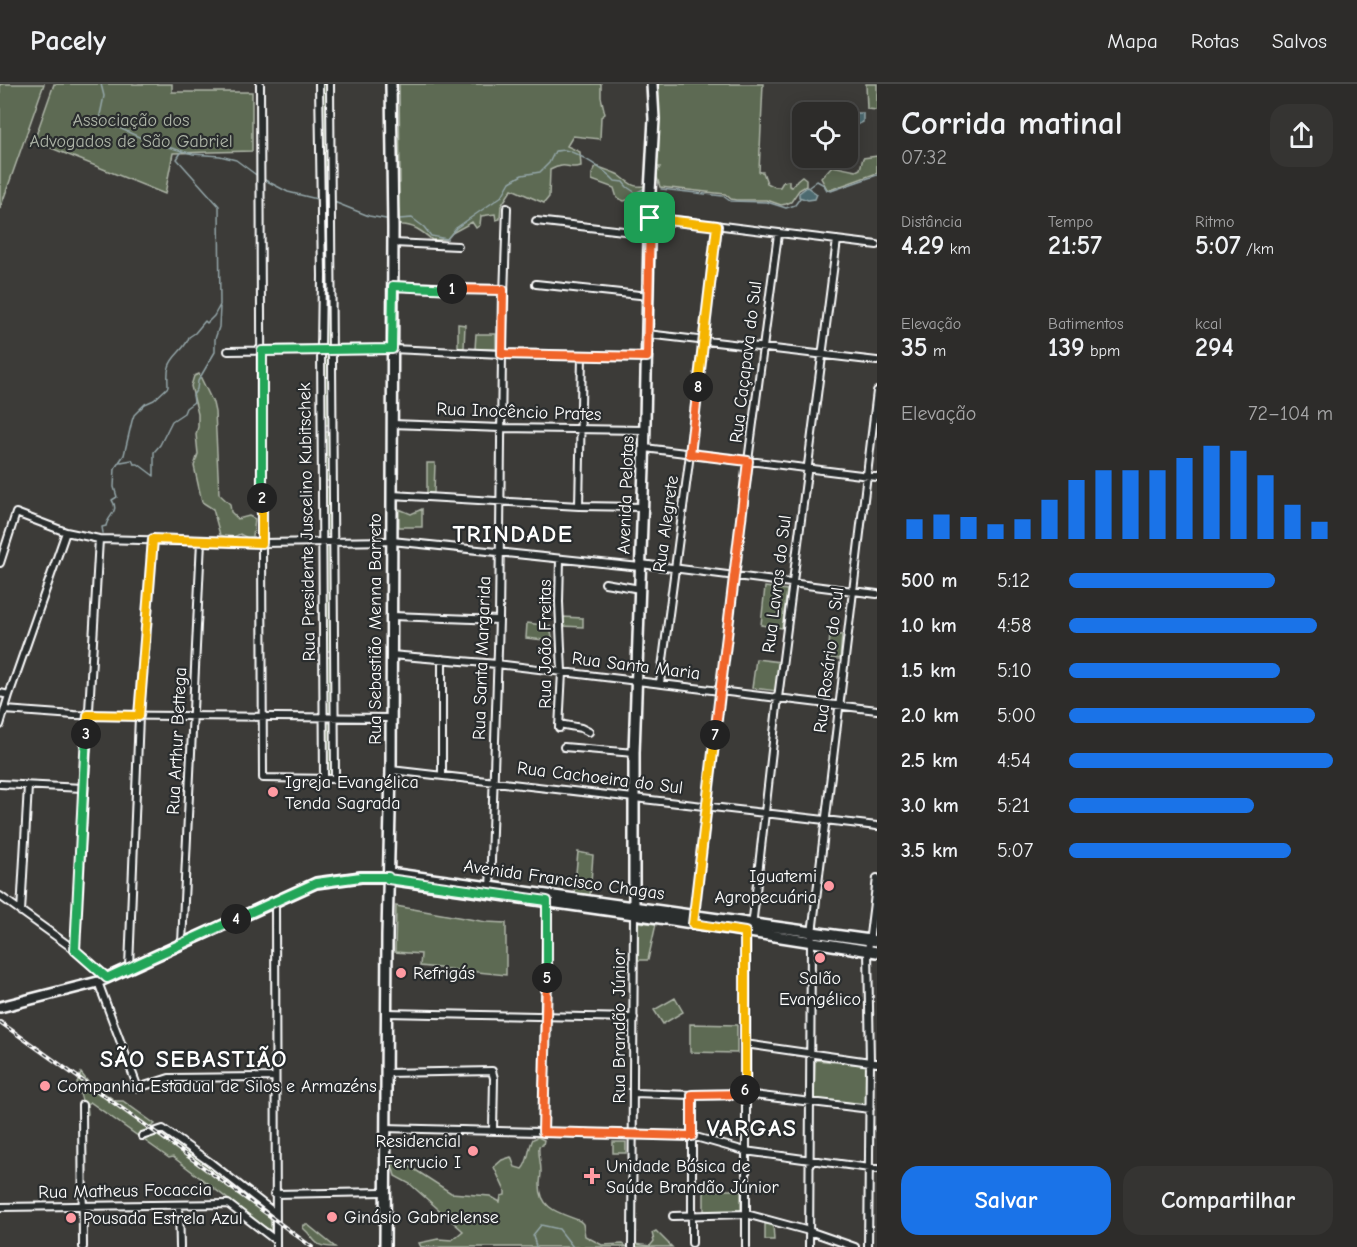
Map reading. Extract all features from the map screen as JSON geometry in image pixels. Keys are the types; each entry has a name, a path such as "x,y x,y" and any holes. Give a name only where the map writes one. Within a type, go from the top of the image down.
{"main road":[{"name":"Rua Sebastião Menna Barreto","path":"385,1247 392,655 391,84"},
{"name":"Avenida Pelotas","path":"634,910 634,753 654,119 652,84"},
{"name":"Avenida Francisco Chagas","path":"0,1007 103,980 310,885 327,880 361,877 388,876 634,910 812,937 873,951"},
{"name":"Avenida Francisco Chagas","path":"812,937 873,940"}],"street":[{"path":"260,84 263,778 324,779"},
{"name":"Rua Presidente Juscelino Kubitschek","path":"319,84 324,779 335,779 330,84"},
{"name":"Rua Santa Margarida","path":"490,890 499,620 503,290 507,208"},
{"path":"650,218 877,245"},
{"path":"536,221 650,234"},
{"name":"Rua Alegrete","path":"660,683 717,226"},
{"name":"Rua Caçapava do Sul","path":"694,920 748,461 778,234"},
{"name":"Rua Lavras do Sul","path":"746,1247 745,1044 749,928 837,240"},
{"path":"393,243 458,246"},
{"path":"536,284 649,296"},
{"path":"393,286 503,290"},
{"path":"647,334 877,361"},
{"path":"228,351 392,349 647,357"},
{"path":"579,506 582,356"},
{"name":"Rua Rosário do Sul","path":"809,1247 812,937 877,391"},
{"name":"Rua Inocêncio Prates","path":"392,424 645,430"},
{"path":"321,429 333,429"},
{"path":"645,448 877,477"},
{"path":"322,484 333,484"},
{"path":"392,495 579,506 643,507"},
{"path":"0,563 16,513 66,532 99,539 262,543 392,541 560,559 675,568 877,594"},
{"path":"0,725 66,532"},
{"path":"75,950 99,539"},
{"path":"129,967 139,716 153,539"},
{"name":"Rua Arthur Bettega","path":"182,943 201,541"},
{"name":"Rua João Freitas","path":"560,559 562,672 559,726 581,728 589,732"},
{"path":"605,583 640,589"},
{"path":"392,616 499,620"},
{"path":"323,654 334,654"},
{"name":"Rua Santa Maria","path":"392,655 497,663 877,710"},
{"path":"442,659 442,775"},
{"path":"0,693 9,695"},
{"path":"5,710 88,715 391,718"},
{"path":"564,747 634,753"},
{"name":"Rua Cachoeira do Sul","path":"391,770 877,826"},
{"path":"0,784 83,788"},
{"path":"21,912 28,786"},
{"path":"868,1247 873,1169 870,1109 874,1062 873,940 877,878"},
{"path":"0,896 75,950 103,980 138,1088 169,1078 275,1077"},
{"path":"543,1132 547,898"},
{"path":"274,903 275,1243"},
{"name":"Rua Brandão Júnior","path":"632,1247 634,910"},
{"path":"387,1013 634,1018"},
{"path":"745,1044 874,1062"},
{"path":"386,1073 492,1071 494,1078 493,1130"},
{"path":"634,1093 745,1094 870,1109"},
{"path":"692,1095 692,1243"},
{"path":"82,1105 83,1247"},
{"path":"385,1128 692,1136 745,1151 873,1169"},
{"path":"142,1136 163,1130 212,1163 275,1213"},
{"path":"274,1194 384,1192"},
{"name":"Rua Matheus Focaccia","path":"0,1207 228,1204 275,1243"},
{"path":"179,1205 180,1247"},
{"path":"673,1216 746,1214 809,1231 855,1247"}],"green space":[{"path":"0,84 44,84 0,209"},
{"name":"Associação dos Advogados de São Gabriel","path":"54,84 172,84 172,92 252,92 252,151 173,153 165,194 34,141"},
{"path":"322,84 328,84 330,346 324,345"},
{"path":"399,84 601,84 605,114 601,117 600,139 573,136 567,146 580,152 581,166 560,166 550,170 549,197 544,203 512,189 501,206 500,219 496,220 495,214 481,216 480,225 476,228 472,222 452,233 447,239 432,240 417,229 400,225 396,184 400,183"},
{"path":"654,84 763,84 759,172 763,172 767,183 775,187 780,187 783,182 789,181 789,186 792,187 802,176 806,179 806,186 799,190 791,202 781,205 767,200 736,200 725,194 660,187 656,174 660,167 651,167"},
{"path":"866,84 877,84 877,110 867,109"},
{"path":"877,156 877,173 830,190 827,189 821,178 830,168 856,171 860,169 863,158"},
{"path":"596,166 616,174 633,185 650,185 649,199 635,198 624,201 617,198 614,188 592,180"},
{"path":"458,324 465,325 464,348 458,348"},
{"path":"476,334 496,334 496,349 475,349"},
{"path":"324,352 330,352 330,425 324,425"},
{"path":"199,374 215,412 219,494 230,504 231,512 238,519 249,516 255,519 253,537 247,538 240,534 230,539 220,535 213,509 202,502 194,466 198,454 196,434 198,414 191,386 194,376"},
{"path":"325,432 330,432 330,481 325,481"},
{"path":"427,463 435,463 434,493 427,493"},
{"path":"325,487 330,487 330,535 325,535"},
{"path":"399,509 411,514 422,509 422,527 399,527"},
{"path":"325,547 331,547 331,651 326,651"},
{"path":"765,587 787,590 782,628 761,625"},
{"path":"562,617 583,618 583,627 562,626"},
{"path":"527,623 550,626 553,641 526,638"},
{"path":"830,634 842,635 840,659 828,658"},
{"path":"326,657 332,657 332,713 326,713"},
{"path":"756,659 780,662 777,691 752,688"},
{"path":"326,723 332,723 332,775 327,775"},
{"path":"578,852 593,855 590,895 574,893"},
{"path":"396,906 486,922 506,923 506,975 420,966 421,954 395,952"},
{"path":"638,922 656,924 648,960 638,960"},
{"path":"675,998 683,1012 663,1024 654,1010"},
{"path":"690,1024 737,1025 737,1053 690,1052"},
{"path":"815,1060 866,1065 866,1104 814,1100"},
{"path":"81,1073 88,1082 116,1101 123,1101 155,1124 138,1136 90,1102 87,1104 88,1114 83,1117 83,1104 77,1083"},
{"path":"160,1132 270,1212 271,1229 263,1226 173,1157 169,1158 144,1140"},
{"path":"538,1137 544,1140 543,1145 539,1146 540,1185 541,1194 548,1206 580,1221 583,1224 585,1236 602,1245 623,1244 627,1247 421,1247 419,1243 438,1239 452,1240 463,1231 410,1184 395,1176 392,1165 397,1162 414,1169 451,1193 490,1196 500,1202 505,1191 494,1167 502,1160 511,1157 515,1167 522,1169 533,1139"},
{"path":"613,1142 626,1142 626,1153 613,1153"},
{"path":"704,1190 741,1190 741,1211 704,1211"},
{"path":"765,1224 773,1224 774,1240 765,1240"},
{"path":"304,1225 308,1225 335,1247 318,1244 303,1228"},
{"path":"656,1231 672,1247 634,1247 635,1244 650,1246 654,1241 652,1233"}],"water":[{"path":"858,113 863,113 863,122 858,124"},
{"path":"807,187 817,194 815,199 808,200 799,197 799,193"}],"waterway":[{"path":"101,84 104,96 100,115 104,121 150,142 193,154 236,160 259,177"},
{"path":"399,219 412,218 431,236 447,239 456,228 502,196 510,182 522,175 540,172 549,163 555,151 565,150 577,155 615,181 623,182 636,193 645,188"},
{"path":"103,533 102,527 106,526 115,508 112,500 117,497 114,487 115,468 124,455 134,415 168,387 168,369 173,359 189,337 205,321 207,323 214,316 220,305 219,206 177,159 182,151"},
{"path":"809,187 817,181 831,191 877,175"},
{"path":"263,179 288,192 317,199"},
{"path":"661,189 723,196 730,201 767,202 786,208 795,205 800,198"},
{"path":"334,202 369,216 386,219"},
{"path":"121,462 132,460 134,464 138,464 154,476 154,452 172,421 194,402 193,395 198,381 215,352 220,307"},
{"path":"536,1247 533,1235 541,1225 559,1229 573,1247"}],"railway":[{"path":"0,1022 312,1247"}],"place":[{"name":"Igreja Evangélica Tenda Sagrada","path":"273,792"},
{"name":"Iguatemi Agropecuária","path":"829,886"},
{"name":"Salão Evangélico","path":"820,958"},
{"name":"Refrigás","path":"401,973"},
{"name":"Companhia Estadual de Silos e Armazéns","path":"45,1086"},
{"name":"Residencial Ferrucio I","path":"473,1151"},
{"name":"Unidade Básica de Saúde Brandão Júnior","path":"592,1176"},
{"name":"Ginásio Gabrielense","path":"332,1217"},
{"name":"Pousada Estrela Azul","path":"71,1218"}],"district":[{"name":"TRINDADE","path":"513,534"},
{"name":"SÃO SEBASTIÃO","path":"194,1059"},
{"name":"VARGAS","path":"752,1128"}],"route":[{"path":"650,218 717,226 690,454 748,461 693,924 745,932 745,1094 692,1095 692,1136 543,1132 547,901 378,876 327,880 304,888 107,978 75,950 88,715 139,716 153,539 262,543 262,351 392,349 393,286 503,290 502,354 647,357 650,218"}]}
